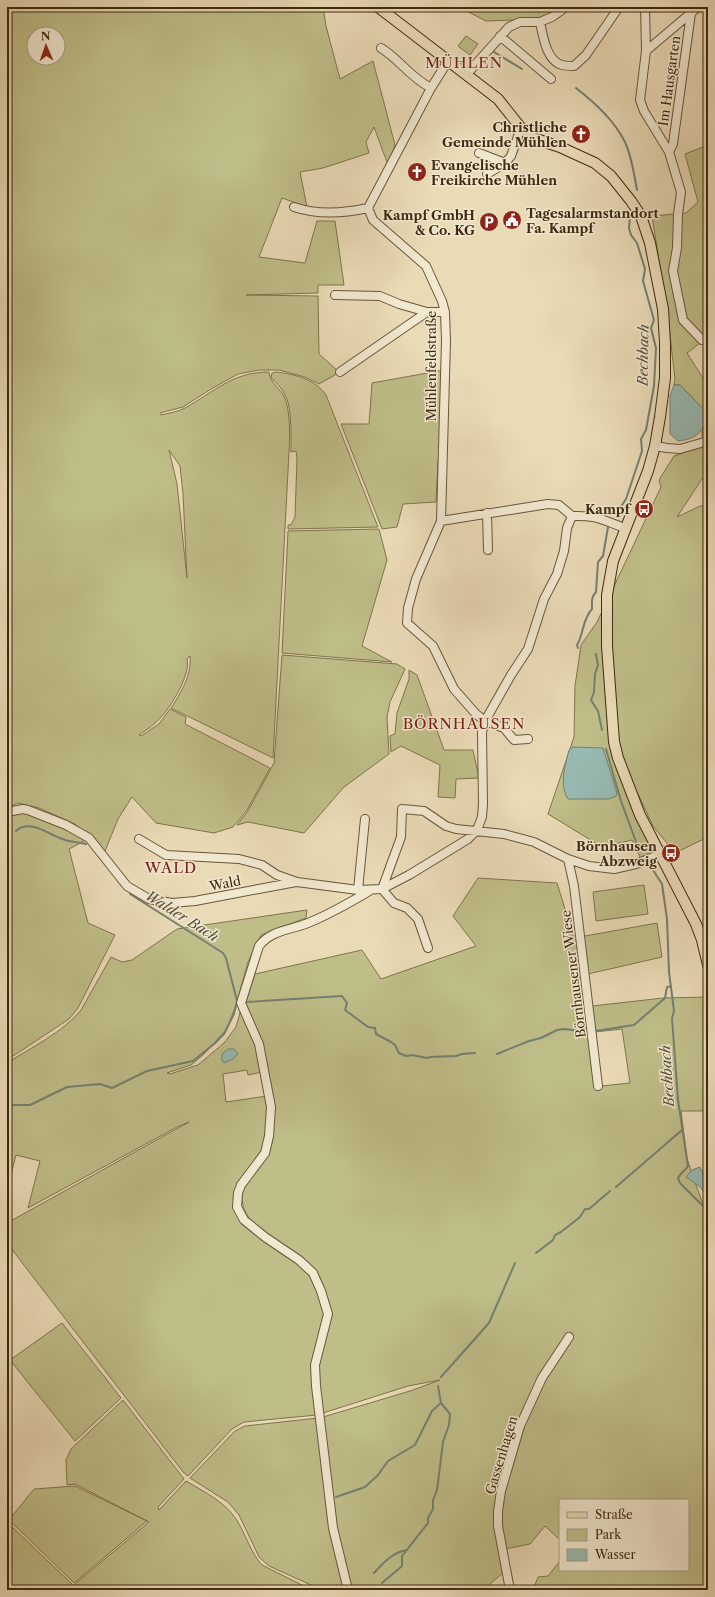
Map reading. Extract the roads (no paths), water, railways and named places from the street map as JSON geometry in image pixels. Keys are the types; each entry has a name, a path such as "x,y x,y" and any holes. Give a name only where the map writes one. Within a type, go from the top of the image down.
{"main road":[{"path":"378,7 498,99 521,128 533,138 560,147 594,163 611,176 641,216 650,243 663,309 665,336 665,378 655,446 640,492 624,531 609,576 607,595 607,646 614,742 618,758 640,815 696,924 702,940 708,965"}],"street":[{"path":"466,75 509,27 520,22 540,22 566,7"},
{"path":"540,22 544,42 551,57 560,65 574,66 586,55 619,7"},
{"path":"645,7 646,51 640,100 644,111 669,152 680,192 677,248 673,272 684,320 702,340"},
{"path":"646,51 698,7"},
{"name":"Im Hausgarten","path":"669,152 673,144 691,13"},
{"path":"500,36 551,79"},
{"path":"381,48 396,59 422,84 431,88"},
{"path":"294,208 309,212 368,208 431,88 448,61"},
{"path":"487,174 505,163 511,156 521,128"},
{"path":"479,153 505,163"},
{"name":"Mühlenfeldstraße","path":"368,208 373,220 426,266 442,301 445,312 446,341 441,521"},
{"path":"335,295 380,296 399,304 427,312 445,312"},
{"path":"340,372 427,312"},
{"path":"655,446 680,449 708,441"},
{"path":"528,739 514,740 504,728 485,721 476,714 454,689 433,646 407,623 408,608 416,579 441,521 548,504 559,505 572,516 590,515 606,520 624,531"},
{"path":"488,514 488,550"},
{"path":"297,882 358,890 382,889 409,875 468,839 477,830 482,817 483,804 482,732 485,721 511,675 528,649 544,599 557,574 564,551 567,528 572,516"},
{"name":"Wald","path":"7,812 23,809 36,812 66,825 89,838 127,886 149,899 172,904 297,882"},
{"path":"382,889 401,837 402,809 424,811 446,826 456,829 504,834 534,842 568,859 589,866 614,869 636,864 661,854"},
{"path":"358,890 365,819"},
{"name":"Wald","path":"139,839 166,855 208,859 239,859 262,865 278,875 297,882"},
{"name":"Börnhausener Wiese","path":"568,859 574,886 598,1086"},
{"path":"382,889 394,903 407,908 418,919 428,948"},
{"path":"348,1590 333,1528 319,1417 315,1365 328,1314 321,1291 313,1273 299,1260 265,1237 244,1220 237,1207 238,1193 241,1185 265,1153 269,1136 271,1107 259,1044 241,1003 259,946 264,940 277,932 308,923 371,890"},
{"name":"Gassenhagen","path":"510,1590 498,1526 498,1511 501,1491 520,1426 542,1378 569,1337"}],"water":[{"path":"674,385 680,385 707,413 702,430 695,436 678,441 670,434 670,396"},
{"path":"573,747 603,748 617,793 616,796 609,799 568,799 565,793 563,781 569,750"},
{"path":"228,1049 234,1049 238,1054 233,1059 224,1063 222,1060 222,1054"},
{"path":"700,1167 708,1187 708,1191 704,1192 699,1186 686,1177 692,1170"}],"waterway":[{"name":"Bechbach","path":"494,52 522,69"},
{"name":"Bechbach","path":"576,88 604,112 621,134 629,154 637,190"},
{"name":"Bechbach","path":"616,514 626,499 642,451 641,439 646,430 654,386 656,348 651,328 654,320 643,281 645,269 637,243 631,235 629,228 630,218"},
{"name":"Bechbach","path":"578,648 577,645 586,618 592,609 592,602 596,592 598,562 603,556 608,527"},
{"name":"Bechbach","path":"596,654 598,665 595,674 594,692 591,700 598,711 602,730"},
{"name":"Bechbach","path":"606,749 621,801 639,850"},
{"name":"Walder Bach","path":"16,831 27,826 38,828 66,840 86,844"},
{"name":"Bechbach","path":"651,867 662,884 667,919 669,972 674,1011 672,1018 678,1100 688,1166 678,1178 680,1183 707,1210 706,1257 708,1271"},
{"path":"7,1105 30,1105 67,1087 100,1084 112,1088 147,1071 193,1061 224,1034 234,1014 237,1001 226,958 223,953 130,894"},
{"name":"Walder Bach","path":"595,1031 634,1025 665,998 667,987 671,986"},
{"name":"Walder Bach","path":"247,1002 342,996 347,1003 345,1010 368,1027 375,1028 376,1034 395,1045 399,1053 406,1056 412,1055 427,1058 475,1053"},
{"name":"Walder Bach","path":"497,1054 529,1041 541,1038 557,1030 564,1029 588,1032"},
{"path":"616,1187 682,1130"},
{"path":"536,1253 553,1240 555,1235 580,1217 585,1209 589,1209 610,1191"},
{"path":"441,1377 489,1323 515,1263"},
{"path":"382,1583 402,1566 402,1556 428,1523 428,1518 433,1509 433,1500 437,1490 443,1442 449,1425 450,1414 441,1403 438,1386"},
{"path":"336,1497 365,1487 378,1475 388,1461 415,1445 432,1411 441,1403"},
{"path":"374,1573 397,1553 407,1550"}],"place":[{"name":"Christliche Gemeinde Mühlen","path":"581,134"},
{"name":"Evangelische Freikirche Mühlen","path":"417,172"},
{"name":"Tagesalarmstandort Fa. Kampf","path":"512,220"},
{"name":"Kampf GmbH & Co. KG","path":"489,222"},
{"name":"Kampf","path":"644,509"},
{"name":"Börnhausen Abzweig","path":"671,853"}],"district":[{"name":"MÜHLEN","path":"464,63"},
{"name":"BÖRNHAUSEN","path":"464,724"},
{"name":"WALD","path":"171,868"}]}
